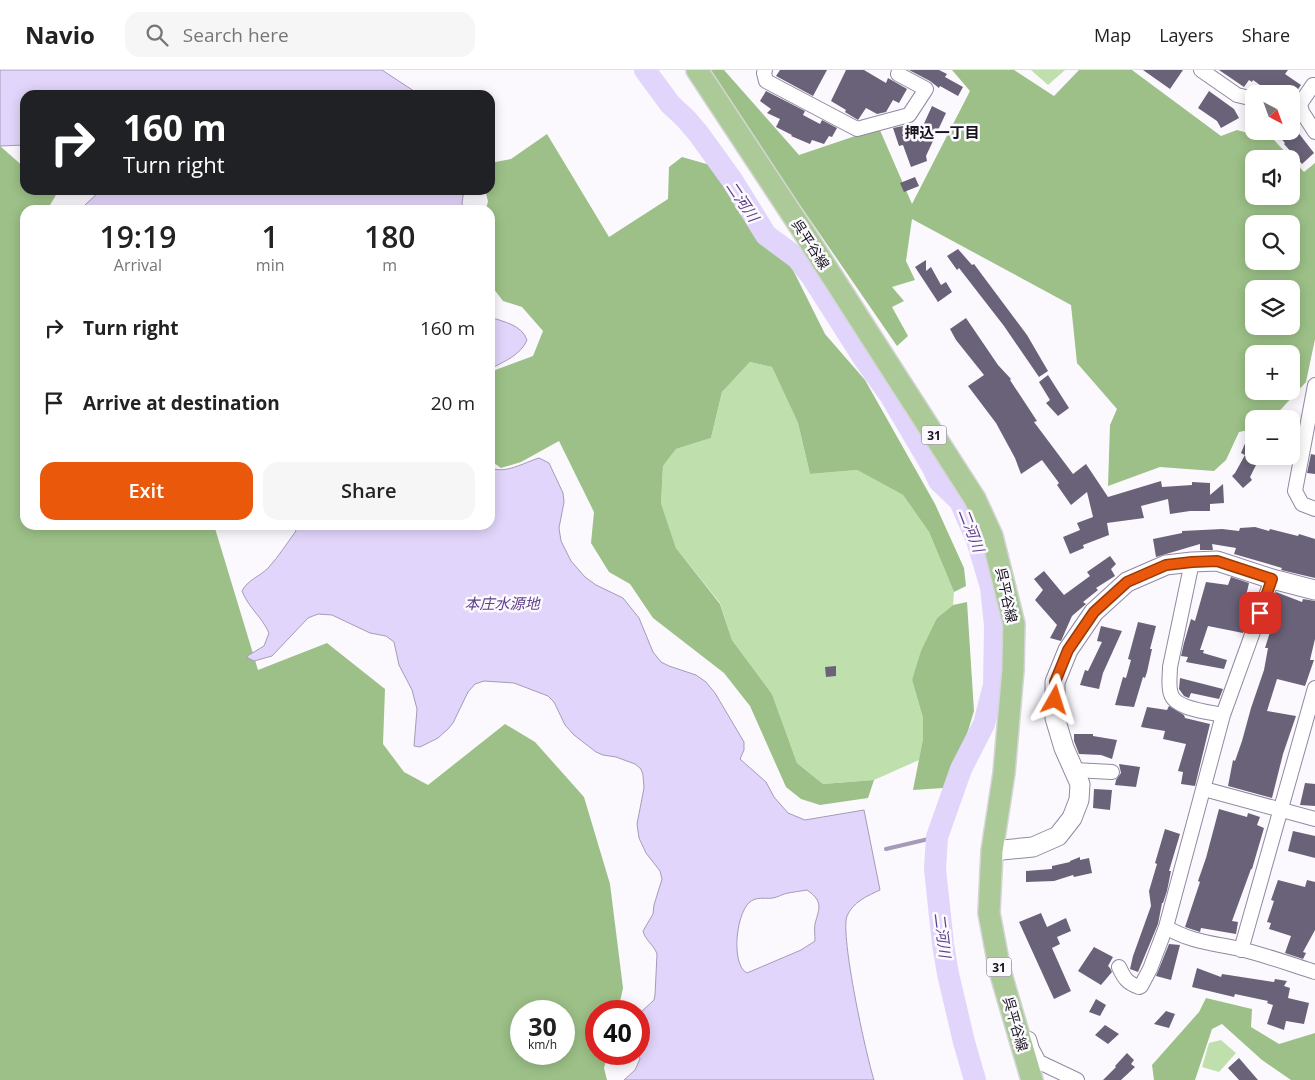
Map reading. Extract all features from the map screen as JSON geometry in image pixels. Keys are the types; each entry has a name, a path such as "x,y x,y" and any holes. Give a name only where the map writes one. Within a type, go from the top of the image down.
{"main road":[{"name":"呉平谷線","path":"697,70 975,499 992,536 1014,624 1013,670 1004,774 992,851 989,913 1000,971 1032,1080"}],"street":[{"path":"765,70 766,81 857,129 909,115 926,89 897,71"},
{"path":"1201,70 1237,95 1245,96"},
{"path":"1300,99 1315,85"},
{"path":"1300,110 1315,132"},
{"path":"1315,385 1295,491 1302,504 1315,509"},
{"path":"992,851 1034,848 1058,836 1072,818 1078,800 1080,784 1064,748 1055,718 1055,682 1068,650 1094,612 1127,582 1166,565 1217,561 1272,579 1315,590"},
{"path":"1192,562 1170,667 1169,682 1171,696 1178,705 1223,715"},
{"path":"1118,967 1129,984 1139,987 1150,969 1166,927 1223,715 1272,579"},
{"path":"1242,950 1315,688"},
{"path":"1074,770 1112,772"},
{"path":"1204,789 1315,819"},
{"path":"1166,927 1179,935 1195,941 1242,950 1315,972"},
{"path":"1014,1020 1021,1019 1039,1062 1077,1080"}],"green space":[{"path":"707,70 724,70 799,155 879,128 912,204 970,91 952,70 1014,70 1054,96 1079,70 1132,70 1221,136 1237,130 1245,132 1245,140 1274,140 1283,150 1245,150 1245,205 1300,205 1300,168 1304,172 1315,163 1315,339 1306,382 1300,389 1300,345 1245,345 1245,400 1289,400 1280,410 1245,410 1245,431 1239,432 1226,460 1214,471 1160,467 1108,486 1110,425 1117,409 1077,363 1071,305 912,219 906,261 915,280 892,287 904,301 892,307 908,336 897,346"},
{"path":"1031,70 1065,70 1048,85"},
{"path":"547,134 609,237 668,199 669,167 682,157 717,167 761,243 787,258 825,334 865,380 935,504 964,568 966,586 954,592 929,532 903,495 857,470 810,474 798,423 772,367 750,362 722,392 711,438 676,449 663,466 661,503 676,548 720,604 732,640 772,694 797,763 823,784 874,780 868,798 820,805 801,799 786,787 750,706 724,673 653,618 630,584 609,572 591,543 594,512 559,441 521,462 501,468 495,464 495,370 533,356 543,331 522,307 503,301 495,291 495,205 487,205 486,195 495,195 495,162 511,159"},
{"path":"0,146 20,164 20,195 56,195 50,205 20,205 20,530 216,530 258,670 327,643 385,689 383,744 404,772 428,785 505,724 535,742 584,797 610,884 623,988 620,1000 585,1000 585,1065 605,1065 607,1080 0,1080"},
{"path":"750,362 772,367 798,423 810,474 857,470 903,495 929,532 954,592 953,605 937,618 912,680 923,718 923,739 919,760 874,780 823,784 797,763 772,694 732,640 720,603 676,548 661,503 663,466 676,449 711,438 722,392"},
{"path":"967,602 974,711 961,754 951,778 943,788 913,790 923,739 923,718 912,680 921,651 937,618 953,605"},
{"path":"1206,998 1252,1009 1251,1027 1279,1044 1315,1033 1315,1080 1291,1080 1262,1060 1222,1024 1212,1029 1195,1080 1154,1080 1152,1065 1199,1012"},
{"path":"1221,1040 1236,1053 1219,1072 1202,1067 1209,1043"}],"water":[{"path":"0,70 382,70 412,90 20,90 20,145 0,146"},
{"path":"96,195 463,195 463,205 85,205"},
{"path":"495,319 517,327 527,340 521,350 495,366"},
{"name":"本庄水源地","path":"539,458 549,463 563,493 564,502 559,528 561,541 571,561 585,577 596,585 623,598 639,618 653,652 661,662 696,675 706,682 715,693 744,742 744,750 740,759 766,782 774,797 788,813 805,820 864,810 880,890 861,900 853,907 847,916 846,928 850,970 865,1047 874,1080 624,1080 635,1070 637,1065 650,1065 650,1004 654,1000 655,995 657,954 643,931 653,914 662,879 660,871 646,853 639,838 637,824 644,788 641,769 635,764 596,752 574,735 565,725 554,702 548,696 514,683 484,681 475,684 468,692 453,723 448,729 438,738 420,747 414,746 417,709 412,690 399,665 394,642 386,636 370,633 332,615 318,614 308,618 272,656 254,661 248,658 247,656 264,646 269,633 242,591 247,584 269,567 295,530 495,530 495,469 508,469","holes":["807,890 818,902 819,909 815,926 815,941 801,950 747,973 742,968 738,959 737,936 742,913 747,905 755,899 773,898 786,893"]}],"building":[{"path":"780,70 827,70 813,96 776,76"},
{"path":"846,70 864,70 886,83 888,78 907,89 899,103 893,100 886,112 877,114 866,108 858,120 831,101"},
{"path":"909,70 939,70 947,74 945,77 963,87 958,96 940,86 939,88"},
{"path":"1143,70 1183,70 1170,89"},
{"path":"1219,70 1288,70 1285,74 1301,85 1260,85 1253,80 1252,82 1249,80 1244,87"},
{"path":"766,91 805,111 803,115 820,124 822,120 837,128 832,137 829,136 824,144 812,140 810,144 776,127 780,119 767,113 771,109 760,101"},
{"path":"1209,91 1234,109 1239,118 1221,128 1217,121 1198,108"},
{"path":"932,106 946,113 926,156 927,161 911,167 903,145 899,146 893,128 903,126 906,133 922,128"},
{"path":"1300,135 1314,153 1302,164 1300,162 1300,150 1289,150 1282,140 1300,140"},
{"path":"915,177 919,186 904,192 900,183"},
{"path":"958,249 972,265 974,264 1027,335 1048,371 1039,377 1004,326 959,268 957,270 947,256"},
{"path":"926,260 926,271 931,267 941,285 946,282 952,292 938,302 915,267"},
{"path":"966,318 998,365 1011,379 1037,421 1034,422 1073,474 1086,464 1108,497 1161,481 1162,487 1192,485 1192,482 1210,483 1210,495 1223,484 1224,503 1210,504 1210,511 1170,514 1168,499 1141,506 1144,518 1107,523 1109,535 1083,545 1084,548 1070,554 1063,537 1080,530 1077,523 1093,517 1087,492 1071,505 1057,485 1059,483 1042,460 1021,474 1015,458 996,423 968,386 984,375 956,340 950,329"},
{"path":"1048,375 1069,408 1058,416 1046,403 1050,400 1039,382"},
{"path":"1245,443 1245,455 1241,453"},
{"path":"1311,454 1315,455 1315,474 1307,473"},
{"path":"1245,455 1245,465 1256,465 1250,477 1252,480 1243,488 1232,476"},
{"path":"1255,527 1298,536 1299,534 1315,539 1315,578 1281,570 1282,568 1234,554 1236,548 1212,544 1213,550 1200,550 1200,544 1156,557 1153,539 1182,533 1182,531 1222,529 1239,531 1240,528"},
{"path":"1110,556 1116,564 1111,569 1115,576 1096,588 1098,590 1083,602 1086,604 1072,616 1061,641 1050,638 1057,625 1035,600 1043,590 1034,579 1044,571 1064,595 1090,576 1087,572"},
{"path":"1231,577 1249,583 1246,596 1249,597 1245,609 1251,610 1243,633 1208,626 1200,650 1204,650 1203,653 1227,660 1224,669 1186,662 1188,657 1181,656 1184,643 1191,619 1195,621 1206,582 1228,585"},
{"path":"1276,592 1302,602 1303,599 1315,601 1315,639 1310,660 1314,660 1305,686 1277,679 1267,711 1296,716 1283,754 1272,798 1228,786 1233,760 1235,761 1242,741 1264,670 1268,648 1265,648 1275,616 1269,614"},
{"path":"1138,622 1156,626 1147,672 1145,678 1143,677 1134,707 1115,705 1123,677 1126,678 1131,660 1128,659"},
{"path":"1101,626 1122,631 1103,673 1099,689 1080,685 1085,670 1088,671 1102,642 1097,641"},
{"path":"836,666 836,676 826,677 825,667"},
{"path":"1180,678 1223,689 1219,699 1191,693 1189,698 1184,696 1179,689"},
{"path":"1169,706 1184,715 1185,718 1210,724 1195,786 1181,784 1183,772 1178,771 1186,744 1163,739 1165,731 1141,727 1147,707 1167,710"},
{"path":"1074,734 1093,734 1093,736 1117,740 1112,759 1101,755 1079,754 1074,741"},
{"path":"1119,764 1140,767 1136,787 1115,785 1121,773"},
{"path":"1305,783 1315,784 1315,806 1300,805"},
{"path":"1094,789 1112,790 1110,810 1093,808"},
{"path":"1219,809 1247,817 1248,813 1260,817 1257,825 1264,828 1252,869 1232,921 1238,922 1236,934 1201,928 1200,932 1185,927 1200,882 1198,881"},
{"path":"1165,829 1180,834 1169,871 1171,871 1167,891 1162,903 1158,924 1138,972 1130,969 1151,906 1149,891"},
{"path":"1293,831 1315,836 1315,858 1288,851"},
{"path":"1080,857 1080,860 1089,858 1092,873 1074,877 1073,875 1054,881 1026,882 1026,871 1052,869 1052,866 1070,862"},
{"path":"1278,880 1305,887 1307,880 1315,882 1315,930 1303,952 1306,953 1303,959 1285,953 1291,936 1269,929 1271,923 1267,922 1274,901 1271,900"},
{"path":"1041,913 1047,927 1066,918 1071,931 1057,937 1060,944 1052,948 1071,991 1054,999 1019,922"},
{"path":"1169,944 1180,945 1171,980 1156,976"},
{"path":"1094,947 1113,957 1108,966 1112,972 1101,985 1078,971"},
{"path":"1197,968 1221,977 1222,974 1274,982 1275,979 1287,981 1284,986 1290,988 1288,998 1309,1003 1304,1024 1286,1021 1284,1030 1267,1024 1273,1005 1267,1003 1268,1001 1235,994 1234,997 1192,987"},
{"path":"1096,999 1106,1005 1100,1016 1089,1012"},
{"path":"1166,1011 1175,1014 1169,1028 1154,1024"},
{"path":"1105,1025 1119,1034 1108,1044 1095,1035"},
{"path":"1127,1053 1134,1060 1131,1064 1135,1067 1121,1080 1103,1080 1116,1067"},
{"path":"1239,1058 1258,1080 1239,1080 1228,1068"}],"waterway":[{"name":"二河川","path":"645,70 670,104 698,133 732,180 766,235 797,258 812,277 865,360 890,395 939,481 960,501 977,540 991,587 995,626 994,685 984,724 961,769 937,837 935,869 948,974 975,1080"},
{"path":"886,849 937,837"}],"district":[{"name":"押込一丁目","path":"942,132"}],"route":[{"path":"1055,700 1055,682 1068,650 1094,612 1127,582 1166,565 1217,561 1272,579 1260,613"}]}
